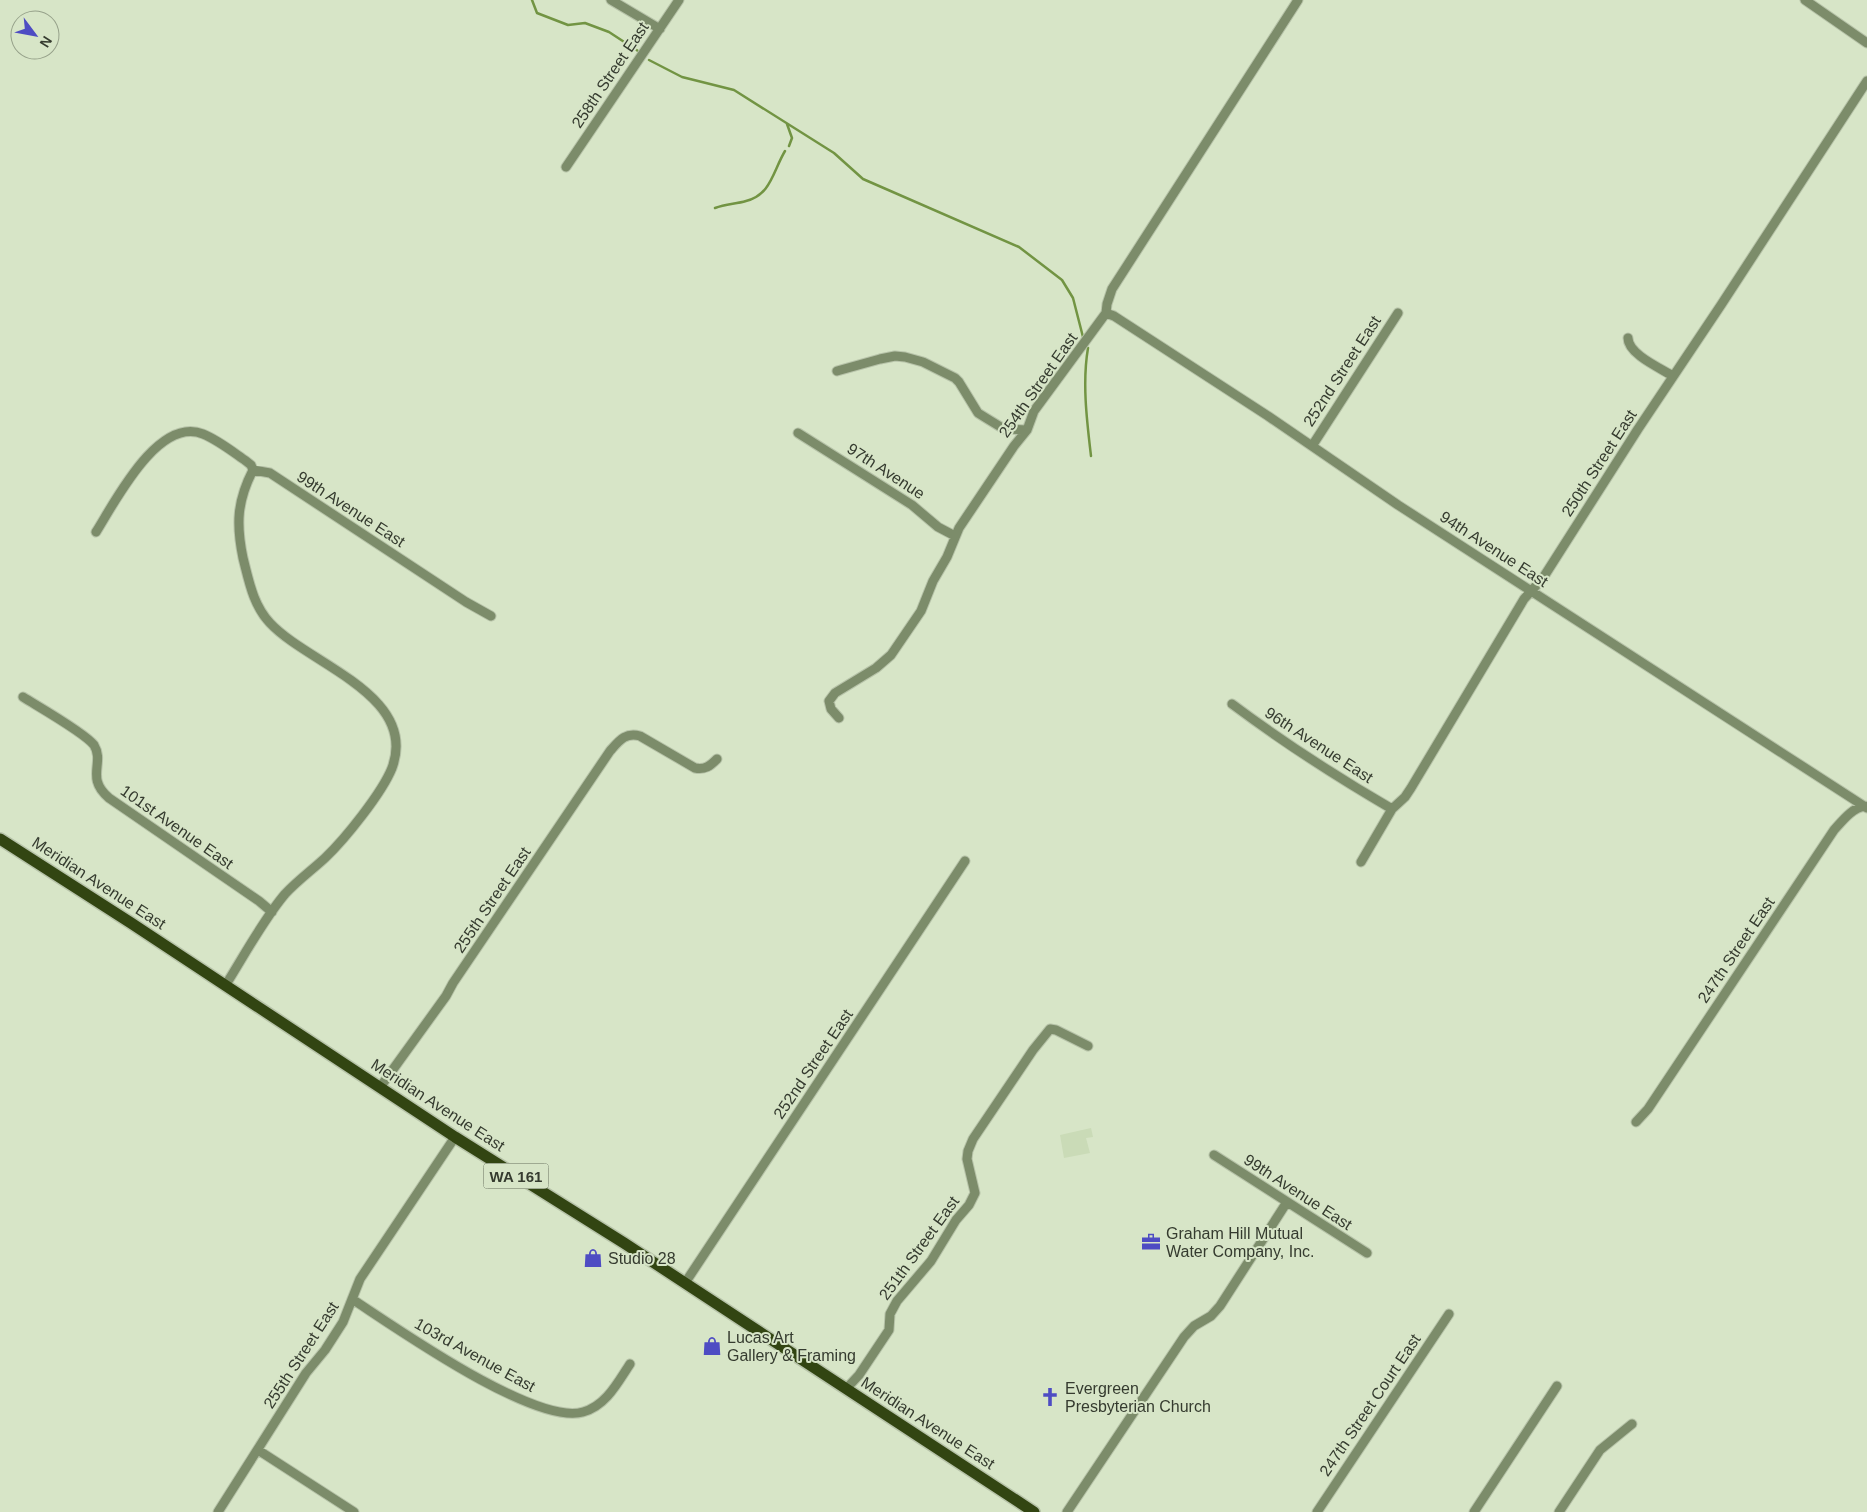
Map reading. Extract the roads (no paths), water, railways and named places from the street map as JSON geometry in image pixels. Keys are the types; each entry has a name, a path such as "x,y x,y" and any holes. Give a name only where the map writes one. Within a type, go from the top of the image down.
{"main road":[{"name":"Meridian Avenue East","path":"0,839 132,923 225,986 381,1086 455,1137 686,1284 1034,1512"}],"street":[{"path":"611,0 660,29"},
{"name":"258th Street East","path":"566,167 679,0"},
{"name":"254th Street East","path":"839,718 831,709 829,700 834,693 876,668 891,656 921,611 955,536 976,501 1027,430 1034,411 1106,313 1112,290 1298,0"},
{"path":"1805,0 1867,43"},
{"name":"250th Street East","path":"1362,862 1392,809 1405,797 1411,788 1524,599 1543,578 1867,81"},
{"name":"94th Avenue East","path":"1106,313 1122,321 1398,505 1732,722 1866,806"},
{"name":"252nd Street East","path":"1312,446 1398,313"},
{"path":"1628,338 1630,346 1635,352 1673,376"},
{"path":"836,371 895,356 923,362 955,378 978,413 1004,429 1027,430"},
{"name":"99th Avenue East","path":"96,532 146,456 166,440 181,434 194,432 203,434 231,451 252,466 253,470 270,473 450,592 491,616"},
{"name":"97th Avenue","path":"798,433 912,505 938,527 955,536"},
{"path":"225,986 272,912 286,894 346,836 372,801 392,768 395,736 391,720 378,703 353,682 280,633 259,610 246,572 238,524 242,496 253,470"},
{"name":"101st Avenue East","path":"24,697 83,735 94,746 97,755 96,780 100,790 109,798 259,901 272,912"},
{"name":"96th Avenue East","path":"1232,704 1256,723 1392,809"},
{"name":"255th Street East","path":"381,1086 446,996 610,752 622,738 630,734 640,736 695,768 705,768 718,759"},
{"name":"247th Street East","path":"1636,1122 1648,1109 1834,830 1858,806 1866,806"},
{"name":"252nd Street East","path":"686,1284 965,861"},
{"name":"251th Street East","path":"846,1389 859,1376 889,1330 890,1314 897,1300 931,1261 956,1220 969,1205 975,1193 968,1167 968,1151 987,1117 1033,1050 1050,1029 1056,1030 1088,1046"},
{"name":"255th Street East","path":"218,1512 306,1373 325,1350 343,1322 355,1287 360,1279 455,1137"},
{"name":"99th Avenue East","path":"1214,1155 1367,1253"},
{"path":"1066,1512 1170,1356 1194,1326 1211,1316 1220,1306 1287,1202"},
{"name":"103rd Avenue East","path":"352,1299 446,1359 509,1395 544,1409 573,1413 583,1412 595,1407 615,1388 630,1364"},
{"name":"247th Street Court East","path":"1317,1512 1449,1314"},
{"path":"1474,1512 1557,1386"},
{"path":"1559,1512 1600,1450 1632,1424"},
{"path":"258,1450 354,1512"}],"waterway":[{"path":"532,0 537,13 568,25 585,23 609,32 638,51"},
{"path":"649,60 682,77 734,90 834,153 863,179 1019,247 1062,280 1073,298 1083,337"},
{"path":"787,124 792,138 789,146"},
{"path":"715,208 746,201 761,193 766,188 785,151"},
{"path":"1088,348 1085,389 1091,456"}],"place":[{"name":"Graham Hill Mutual Water Company, Inc.","path":"1151,1242"},
{"name":"Studio 28","path":"593,1258"},
{"name":"Lucas Art Gallery & Framing","path":"712,1346"},
{"name":"Evergreen Presbyterian Church","path":"1050,1397"}]}
